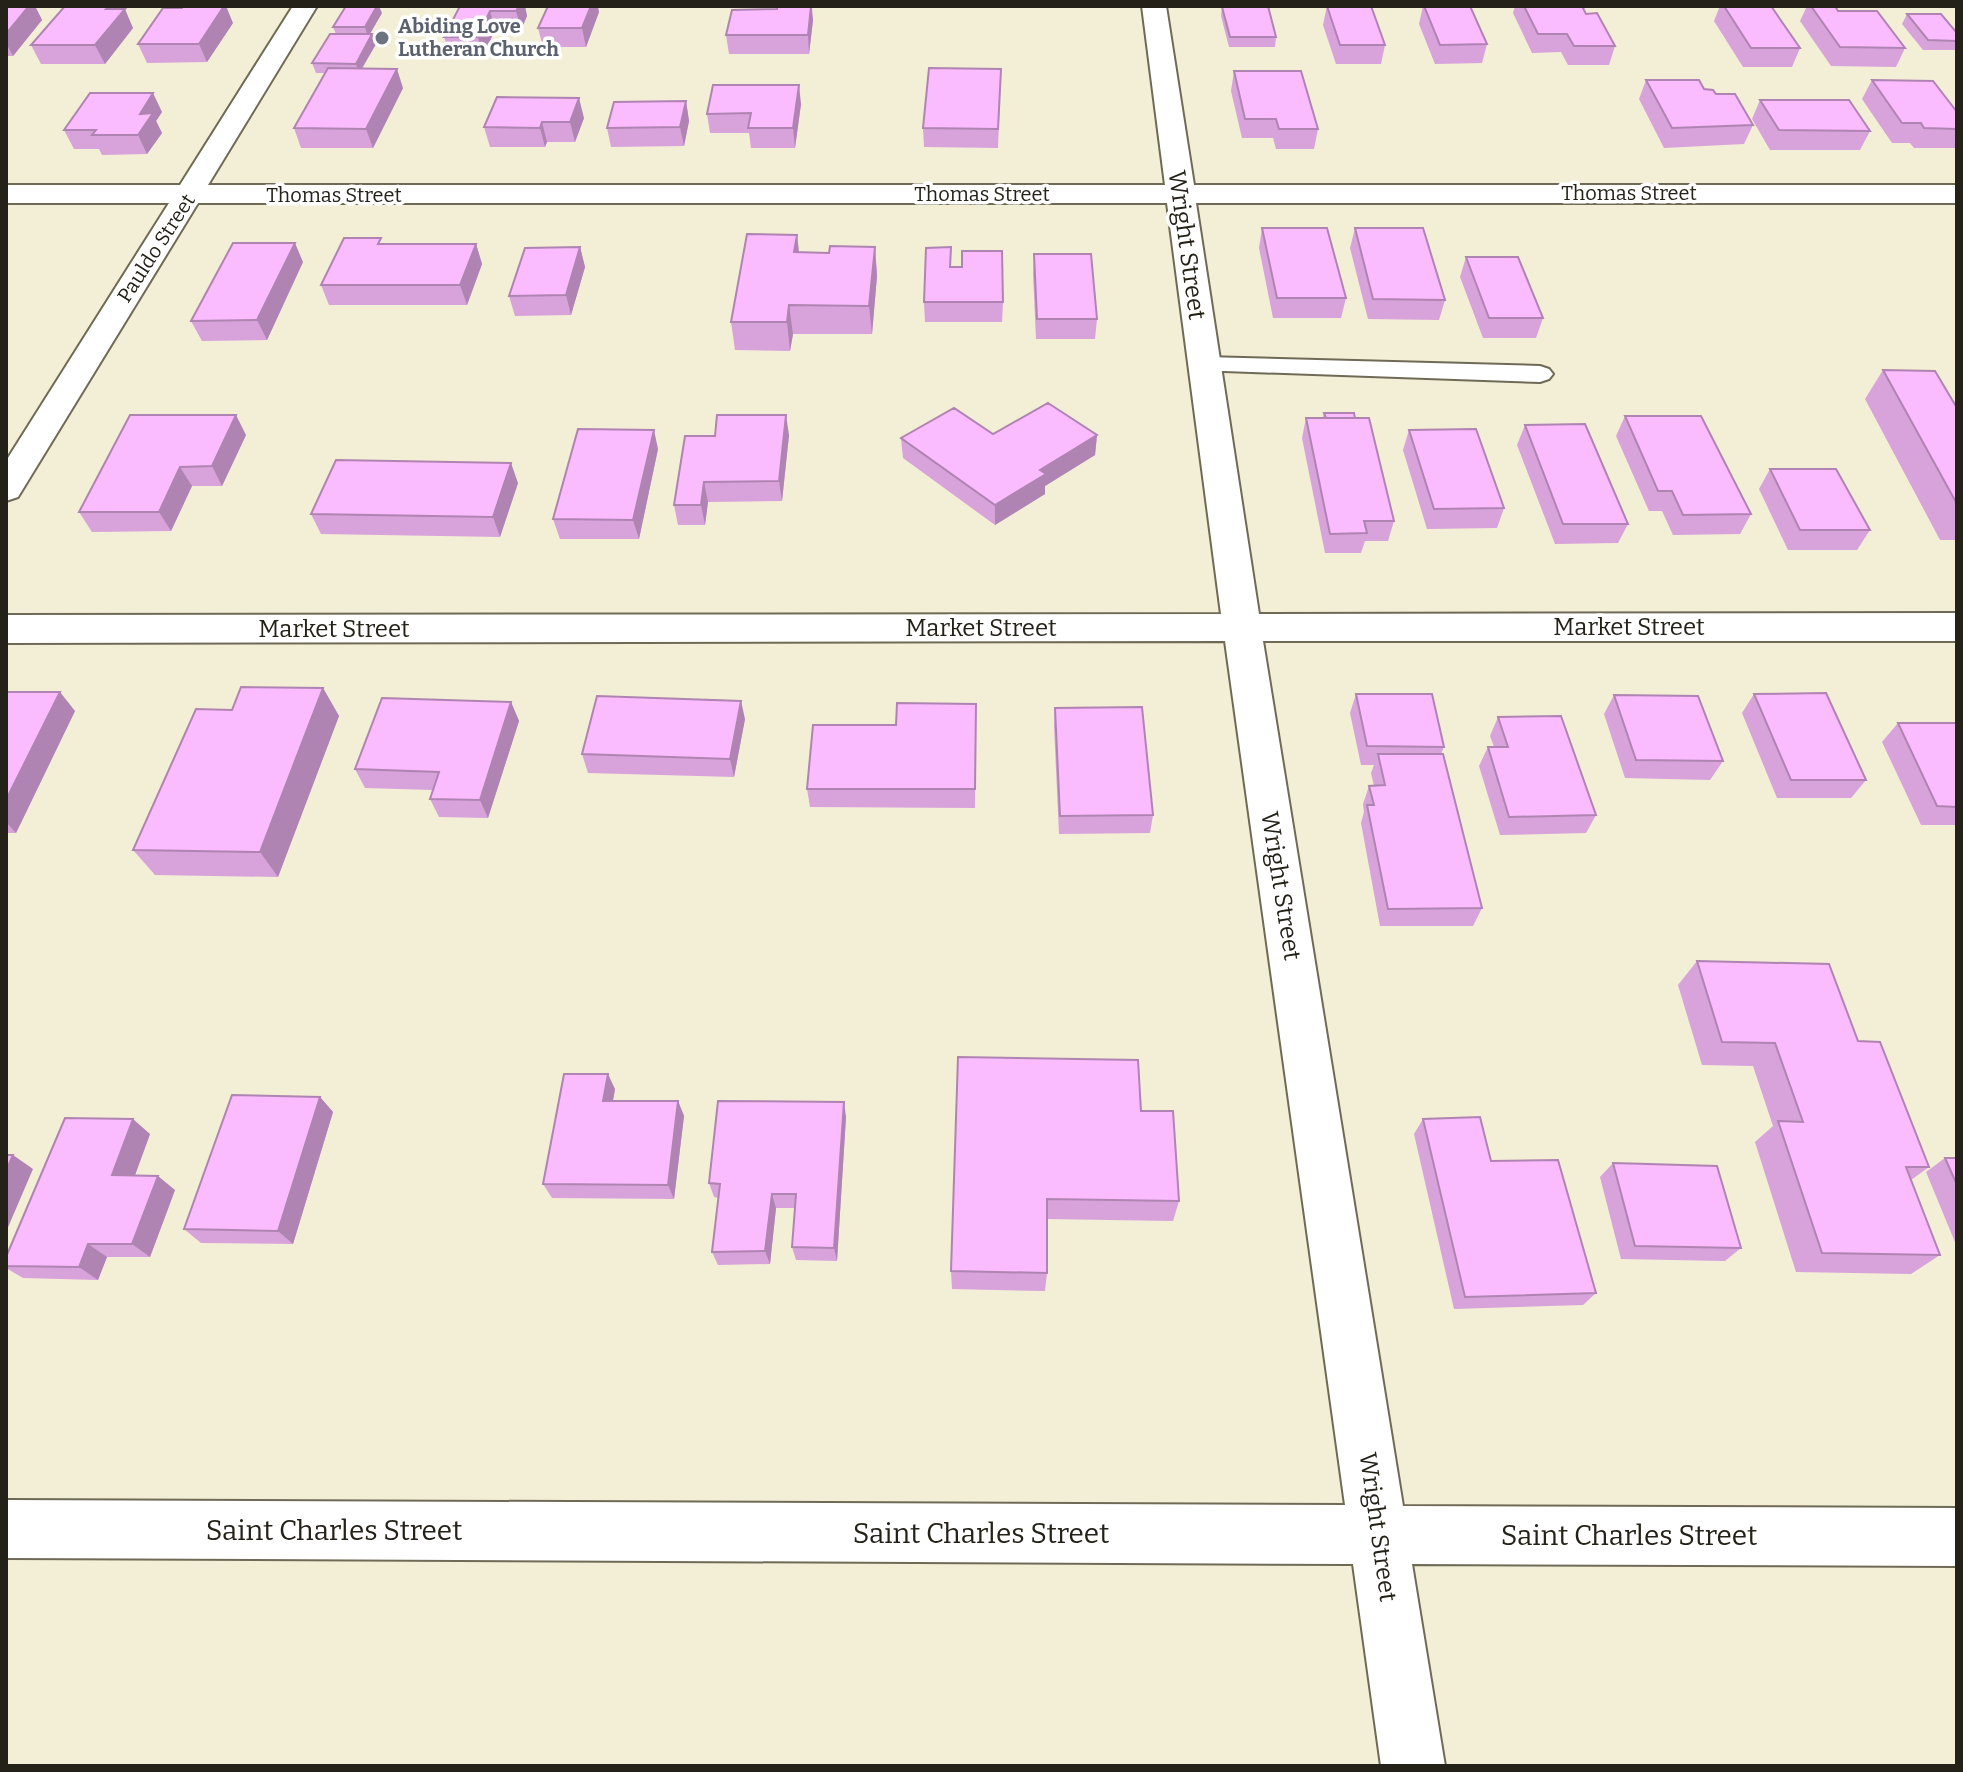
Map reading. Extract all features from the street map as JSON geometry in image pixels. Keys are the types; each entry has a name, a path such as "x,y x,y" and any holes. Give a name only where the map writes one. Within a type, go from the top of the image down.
{"street":[{"name":"Pauldo Street","path":"6,489 191,195 305,6"},
{"name":"Wright Street","path":"1154,6 1242,627 1413,1766"},
{"name":"Thomas Street","path":"6,194 1957,194"},
{"name":"Market Street","path":"6,629 1957,627"},
{"name":"Saint Charles Street","path":"6,1529 1957,1537"}],"lane":[{"path":"1205,365 1540,374"}],"building":[{"path":"6,6 29,6 6,34"},
{"path":"65,6 125,9 95,45 31,45"},
{"path":"224,6 199,44 138,44 163,8"},
{"path":"346,6 377,6 365,27 333,27"},
{"path":"460,6 519,6 516,11 490,11 478,37 444,37"},
{"path":"548,6 591,6 582,28 538,28"},
{"path":"777,6 811,6 808,35 726,35 732,10 777,9"},
{"path":"1268,6 1276,37 1230,37 1222,7"},
{"path":"1327,6 1371,6 1385,45 1340,45"},
{"path":"1424,6 1470,6 1487,44 1440,45"},
{"path":"1524,6 1582,6 1586,14 1597,13 1615,46 1574,46 1567,34 1538,34"},
{"path":"1724,6 1771,6 1800,48 1751,48"},
{"path":"1811,6 1835,6 1838,11 1877,11 1905,48 1840,47"},
{"path":"1907,14 1941,14 1957,33 1957,41 1928,40"},
{"path":"330,34 372,34 356,64 312,63"},
{"path":"328,68 397,69 366,129 294,128"},
{"path":"929,68 1001,69 998,129 923,128"},
{"path":"1234,71 1301,71 1318,129 1279,129 1276,119 1245,119"},
{"path":"1646,80 1699,80 1704,89 1713,90 1716,94 1735,94 1753,125 1672,128"},
{"path":"1872,80 1933,81 1957,112 1957,129 1924,128 1921,123 1902,123"},
{"path":"713,85 799,85 793,128 748,128 751,113 707,114"},
{"path":"90,93 153,93 140,114 153,113 138,135 92,135 96,130 64,130"},
{"path":"497,97 579,98 570,122 542,122 540,128 484,127"},
{"path":"1760,100 1849,100 1870,131 1779,130"},
{"path":"686,101 680,127 607,128 614,102"},
{"path":"1262,228 1327,228 1346,298 1277,298"},
{"path":"1355,228 1423,228 1445,300 1373,299"},
{"path":"747,234 797,235 794,252 829,253 830,246 875,247 869,306 789,305 787,322 731,322"},
{"path":"344,238 381,238 378,244 476,244 460,285 321,285"},
{"path":"233,243 295,243 257,320 191,321"},
{"path":"580,247 566,295 509,296 525,248"},
{"path":"951,247 950,267 962,267 962,251 1002,251 1003,302 924,302 926,248"},
{"path":"1034,254 1091,254 1097,319 1037,319"},
{"path":"1466,257 1518,257 1543,318 1489,318"},
{"path":"1883,370 1935,371 1957,408 1957,504"},
{"path":"1048,403 1097,435 1040,470 1046,474 995,505 901,438 954,408 993,434"},
{"path":"1324,413 1354,413 1355,418 1326,418"},
{"path":"130,415 236,415 212,466 180,467 159,512 79,512"},
{"path":"717,415 786,415 779,481 704,482 701,505 674,505 685,436 715,436"},
{"path":"1625,416 1701,416 1751,514 1683,515 1672,491 1658,491"},
{"path":"1306,418 1369,418 1394,521 1364,521 1367,533 1330,534"},
{"path":"1585,424 1628,524 1563,524 1525,425"},
{"path":"578,429 654,430 633,520 553,519"},
{"path":"1476,429 1504,508 1434,509 1409,430"},
{"path":"336,460 511,463 493,517 311,514"},
{"path":"1770,469 1836,469 1870,530 1800,530"},
{"path":"241,687 323,688 260,852 133,850 196,709 232,710"},
{"path":"6,692 60,692 6,800"},
{"path":"1826,693 1866,780 1791,780 1754,694"},
{"path":"1356,694 1432,694 1444,747 1367,746"},
{"path":"1614,695 1698,696 1723,761 1636,760"},
{"path":"597,696 741,701 730,759 582,754"},
{"path":"382,698 511,702 480,800 430,799 439,772 355,769"},
{"path":"897,703 976,704 975,789 807,789 813,725 896,725"},
{"path":"1142,707 1153,815 1060,816 1055,708"},
{"path":"1561,716 1596,815 1509,817 1488,747 1508,747 1498,717"},
{"path":"1898,723 1957,723 1957,807 1937,806"},
{"path":"1378,754 1443,754 1482,908 1388,909 1367,805 1374,805 1369,786 1385,785"},
{"path":"1697,961 1829,964 1858,1041 1880,1042 1929,1167 1906,1167 1940,1255 1822,1253 1778,1121 1803,1122 1775,1043 1722,1042"},
{"path":"958,1057 1138,1060 1141,1111 1173,1111 1179,1201 1047,1199 1047,1273 951,1271"},
{"path":"564,1074 608,1074 603,1101 678,1101 668,1185 543,1184"},
{"path":"232,1095 320,1097 278,1231 184,1229"},
{"path":"718,1101 844,1102 834,1248 792,1247 796,1194 772,1194 765,1251 712,1252 720,1184 709,1183"},
{"path":"1480,1117 1491,1161 1558,1160 1596,1293 1465,1297 1423,1119"},
{"path":"65,1118 133,1119 112,1175 158,1176 132,1244 88,1244 79,1267 6,1266 6,1257"},
{"path":"6,1155 13,1155 6,1171"},
{"path":"1945,1158 1957,1158 1957,1185"},
{"path":"1613,1163 1717,1166 1741,1248 1635,1246"}],"place":[{"name":"Abiding Love Lutheran Church","path":"382,38"}]}
